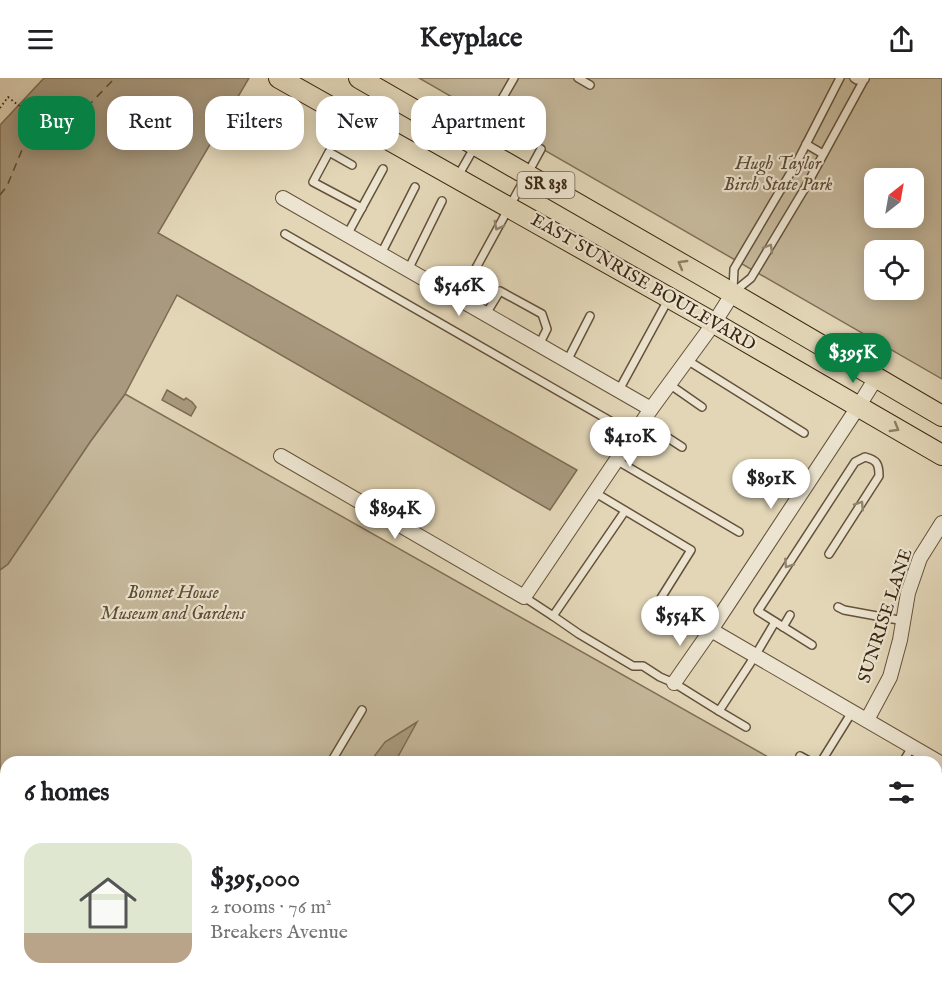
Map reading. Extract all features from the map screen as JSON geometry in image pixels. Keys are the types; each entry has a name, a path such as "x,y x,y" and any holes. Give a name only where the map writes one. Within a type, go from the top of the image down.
{"main road":[{"name":"EAST SUNRISE BOULEVARD","path":"359,78 411,108"},
{"name":"EAST SUNRISE BOULEVARD","path":"281,79 714,323 942,455"},
{"name":"EAST SUNRISE BOULEVARD","path":"485,150 942,416"}],"street":[{"path":"283,198 651,409"},
{"path":"281,456 524,597 633,434 714,323 733,293"},
{"path":"674,683 876,378"},
{"name":"SUNRISE LANE","path":"867,720 890,677 900,640 908,593 920,558 942,523"},
{"path":"711,630 928,756"}],"lane":[{"path":"504,96 514,78"},
{"path":"578,78 590,85"},
{"path":"733,293 734,269 806,144 840,78"},
{"path":"854,78 857,80 865,78"},
{"path":"733,293 751,278 865,78"},
{"path":"806,144 823,154"},
{"path":"457,178 473,150"},
{"path":"459,299 540,150"},
{"path":"352,165 329,152 313,182 362,208"},
{"path":"347,235 383,169"},
{"path":"381,254 415,187"},
{"path":"408,270 442,201"},
{"path":"285,234 633,434"},
{"path":"486,314 500,291 542,315 547,329 539,345"},
{"path":"619,390 670,298"},
{"path":"567,361 590,316"},
{"path":"687,360 804,433"},
{"path":"669,384 702,407"},
{"path":"642,421 682,447"},
{"path":"812,645 758,611 855,462 865,457 874,459 879,467 879,477 829,554"},
{"path":"616,460 739,532"},
{"path":"594,492 691,550 661,598 711,630"},
{"path":"553,616 625,511"},
{"path":"524,597 579,634 633,666 643,666 746,727"},
{"path":"838,607 904,621"},
{"path":"783,627 790,615"},
{"path":"719,711 775,622"},
{"path":"335,756 362,710"},
{"path":"825,756 852,712"},
{"path":"907,756 912,747"}],"path":[{"path":"0,108 8,98 18,105"}],"green space":[{"name":"Hugh Taylor Birch State Park","path":"419,78 942,78 942,379 544,150 546,150 546,96 450,96"},
{"name":"Bonnet House Museum and Gardens","path":"125,394 766,756 0,756 0,570 8,564"}],"shaded area":[{"path":"44,78 249,78 238,96 205,96 207,150 158,233 577,470 550,510 177,295 125,394 8,564 0,570 0,125 18,106 18,150 95,150 95,96 27,96"},
{"path":"167,390 192,402 196,407 191,416 162,400"},
{"path":"417,722 398,756 374,756 385,742"}],"ferry route":[{"path":"95,99 115,78"},
{"path":"0,195 7,186 22,150"}]}
